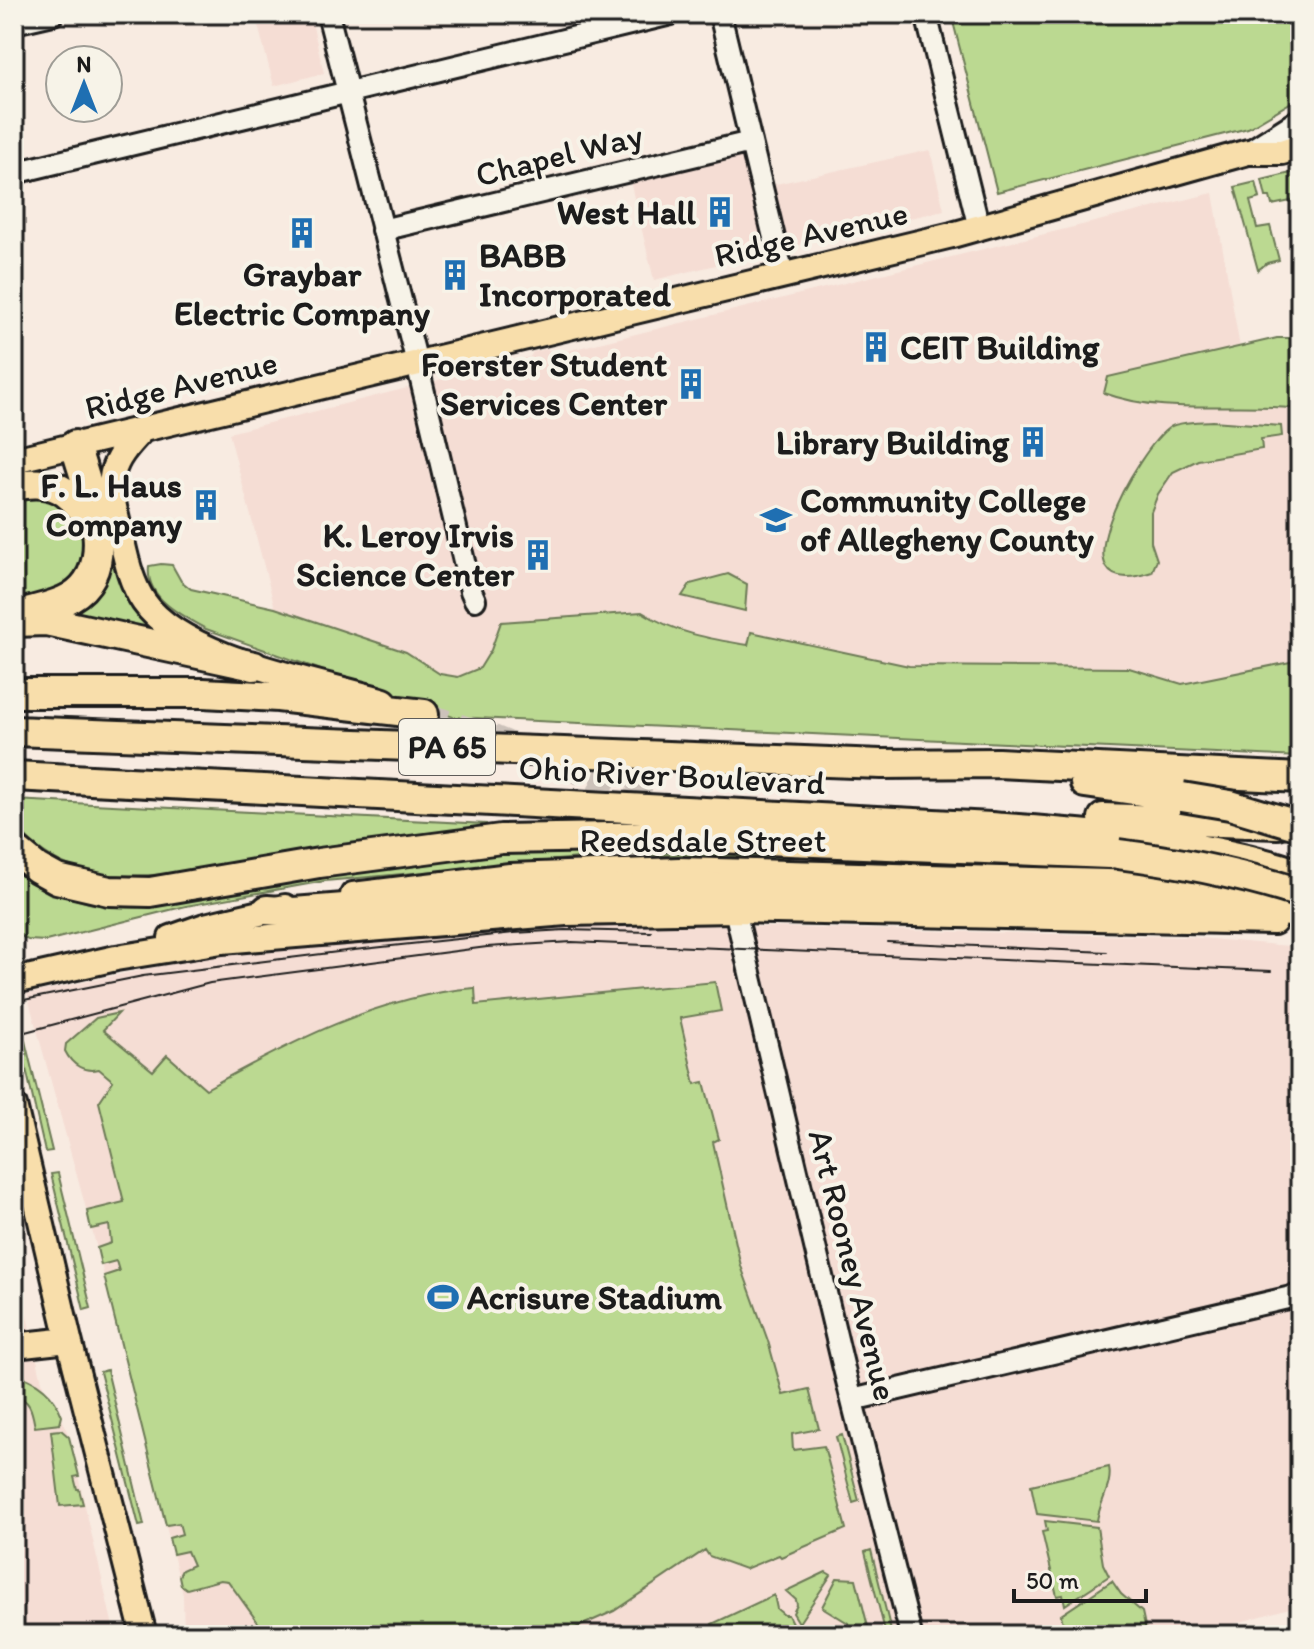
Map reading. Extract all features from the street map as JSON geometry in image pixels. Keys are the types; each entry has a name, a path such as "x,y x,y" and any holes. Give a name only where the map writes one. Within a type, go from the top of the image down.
{"highway":[{"path":"14,619 74,596 89,578 99,554 98,533 75,445"},
{"path":"14,486 29,483 61,488 81,506 98,533"},
{"path":"14,619 46,621 254,666"},
{"path":"14,693 203,693 278,697 424,714"},
{"name":"Ohio River Boulevard","path":"14,731 881,764"},
{"path":"881,764 998,763 1300,778"},
{"path":"881,764 1107,785 1230,805 1300,825"},
{"name":"Ohio River Boulevard","path":"14,776 991,827"},
{"path":"991,827 1101,818 1300,825"},
{"path":"991,827 1128,837 1192,846 1253,859 1300,874"},
{"path":"14,849 37,868 57,879 109,891 150,892 334,861 501,839 666,836 1118,854 1218,869 1300,890"},
{"path":"267,910 294,912 604,889 763,889 1146,900 1283,910 1300,915"}],"main road":[{"name":"Ridge Avenue","path":"14,460 979,228 1248,152 1282,152 1300,146"},
{"path":"143,429 114,462 111,481 113,507 138,591 146,605 178,634 254,666 424,714"},
{"path":"825,848 888,859 1063,880"},
{"name":"Reedsdale Street","path":"116,958 205,926 267,910 362,893 510,876 679,870 1300,890"},
{"name":"Reedsdale Street","path":"14,981 116,958 222,941 566,913 735,910 1300,922"},
{"path":"14,1106 69,1340 144,1635"},
{"path":"14,1346 69,1340"}],"street":[{"path":"14,23 53,14"},
{"path":"328,14 475,600"},
{"path":"14,173 671,14"},
{"path":"720,14 783,275"},
{"path":"926,14 979,228"},
{"name":"Ridge Avenue","path":"1248,152 1300,119"},
{"name":"Chapel Way","path":"382,230 751,142"},
{"name":"Art Rooney Avenue","path":"735,910 911,1635"},
{"path":"852,1400 1300,1295"}],"shaded area":[{"path":"255,14 310,14 324,73 274,86"},
{"path":"747,146 758,188 930,150 944,210 654,280 628,173"},
{"name":"Community College of Allegheny County","path":"1213,193 1243,365 1300,356 1300,739 491,681 440,674 406,652 275,608 229,433 530,357 533,352 547,349 554,354"},
{"path":"560,920 1189,937 1300,947 1300,1605 1194,1635 184,1635 183,1595 99,1256 27,994 217,954 377,934"},
{"path":"14,1260 44,1390 58,1407 69,1437 115,1635 14,1635"}],"green space":[{"path":"951,14 1300,14 1300,97 1248,128 997,192"},
{"path":"1295,172 1300,184 1300,199 1272,205 1270,197 1266,197 1262,180"},
{"path":"1256,182 1260,198 1250,201 1257,228 1270,226 1279,260 1267,263 1258,270 1235,187"},
{"path":"1277,338 1300,338 1300,409 1176,406 1128,400 1104,393 1108,377"},
{"path":"1212,421 1281,426 1282,436 1261,439 1262,449 1198,460 1173,472 1158,494 1151,512 1151,542 1157,560 1152,572 1121,577 1106,567 1104,547 1110,520 1123,490 1156,440 1170,427"},
{"path":"26,495 57,499 84,528 84,547 81,562 69,582 47,592 14,599 14,498"},
{"path":"113,542 161,632 68,613 100,583 108,566"},
{"path":"172,565 181,581 191,589 275,608 406,652 440,674 458,677 480,668 491,650 501,622 642,612 680,630 720,640 748,645 751,632 909,666 1129,668 1182,684 1300,660 1300,757 453,717 206,629 176,612 159,597 149,577 149,566"},
{"path":"728,574 747,584 745,611 682,596 690,584"},
{"path":"14,800 486,824 486,830 400,837 167,874 99,874 67,865 25,837 18,827"},
{"path":"557,846 791,848 788,858 623,854 325,881 186,906 46,941 28,940 14,932 14,865 74,899 106,906 143,907 409,861"},
{"name":"Acrisure Stadium","path":"715,982 721,1011 680,1018 695,1084 704,1082 719,1139 713,1142 741,1266 768,1341 783,1395 809,1389 819,1429 792,1434 793,1450 824,1446 846,1529 745,1569 709,1556 705,1550 614,1611 560,1635 267,1635 228,1581 220,1580 187,1589 181,1585 179,1576 182,1570 193,1565 187,1551 173,1554 169,1538 182,1534 179,1523 166,1525 104,1276 119,1271 116,1261 101,1265 97,1248 111,1243 109,1225 91,1229 87,1211 124,1202 99,1102 113,1081 99,1069 83,1069 75,1064 65,1051 66,1044 96,1018 119,1013 103,1030 153,1071 167,1055 206,1089 336,1024 405,1000 440,992 475,988 476,1005"},
{"path":"25,1041 52,1151 45,1152 20,1042"},
{"path":"58,1173 91,1308 84,1310 51,1174"},
{"path":"107,1370 144,1525 139,1526 100,1372"},
{"path":"14,1374 37,1384 49,1395 59,1408 62,1416 60,1424 35,1427 27,1403 14,1395"},
{"path":"61,1430 69,1437 79,1476 74,1477 83,1504 60,1506 51,1431"},
{"path":"842,1435 859,1501 853,1503 836,1437"},
{"path":"1109,1467 1109,1480 1097,1521 1037,1514 1031,1485"},
{"path":"1045,1521 1097,1527 1103,1564 1109,1576 1065,1605 1063,1595 1057,1596 1042,1532 1047,1531"},
{"path":"871,1550 892,1635 886,1635 865,1552"},
{"path":"826,1572 831,1575 799,1623 793,1613 796,1600 786,1591"},
{"path":"837,1578 856,1579 870,1635 852,1635 848,1623 822,1607"},
{"path":"1112,1581 1121,1594 1142,1612 1147,1635 1066,1635 1061,1615"},
{"path":"774,1595 777,1609 788,1615 793,1625 789,1635 717,1635 712,1624"}],"tunnel":[{"path":"424,714 496,738 660,806"}],"tram line":[{"path":"14,1002 143,976 354,950 514,933 565,930 651,932"},
{"path":"14,1035 210,983 487,947 572,942 1271,971"},
{"path":"887,942 1107,952"}],"place":[{"name":"West Hall","path":"720,212"},
{"name":"Graybar Electric Company","path":"302,233"},
{"name":"BABB Incorporated","path":"455,275"},
{"name":"CEIT Building","path":"876,347"},
{"name":"Foerster Student Services Center","path":"691,384"},
{"name":"Library Building","path":"1033,442"},
{"name":"F. L. Haus Company","path":"206,505"},
{"name":"Community College of Allegheny County","path":"776,520"},
{"name":"K. Leroy Irvis Science Center","path":"538,555"},
{"name":"Acrisure Stadium","path":"443,1297"}]}
